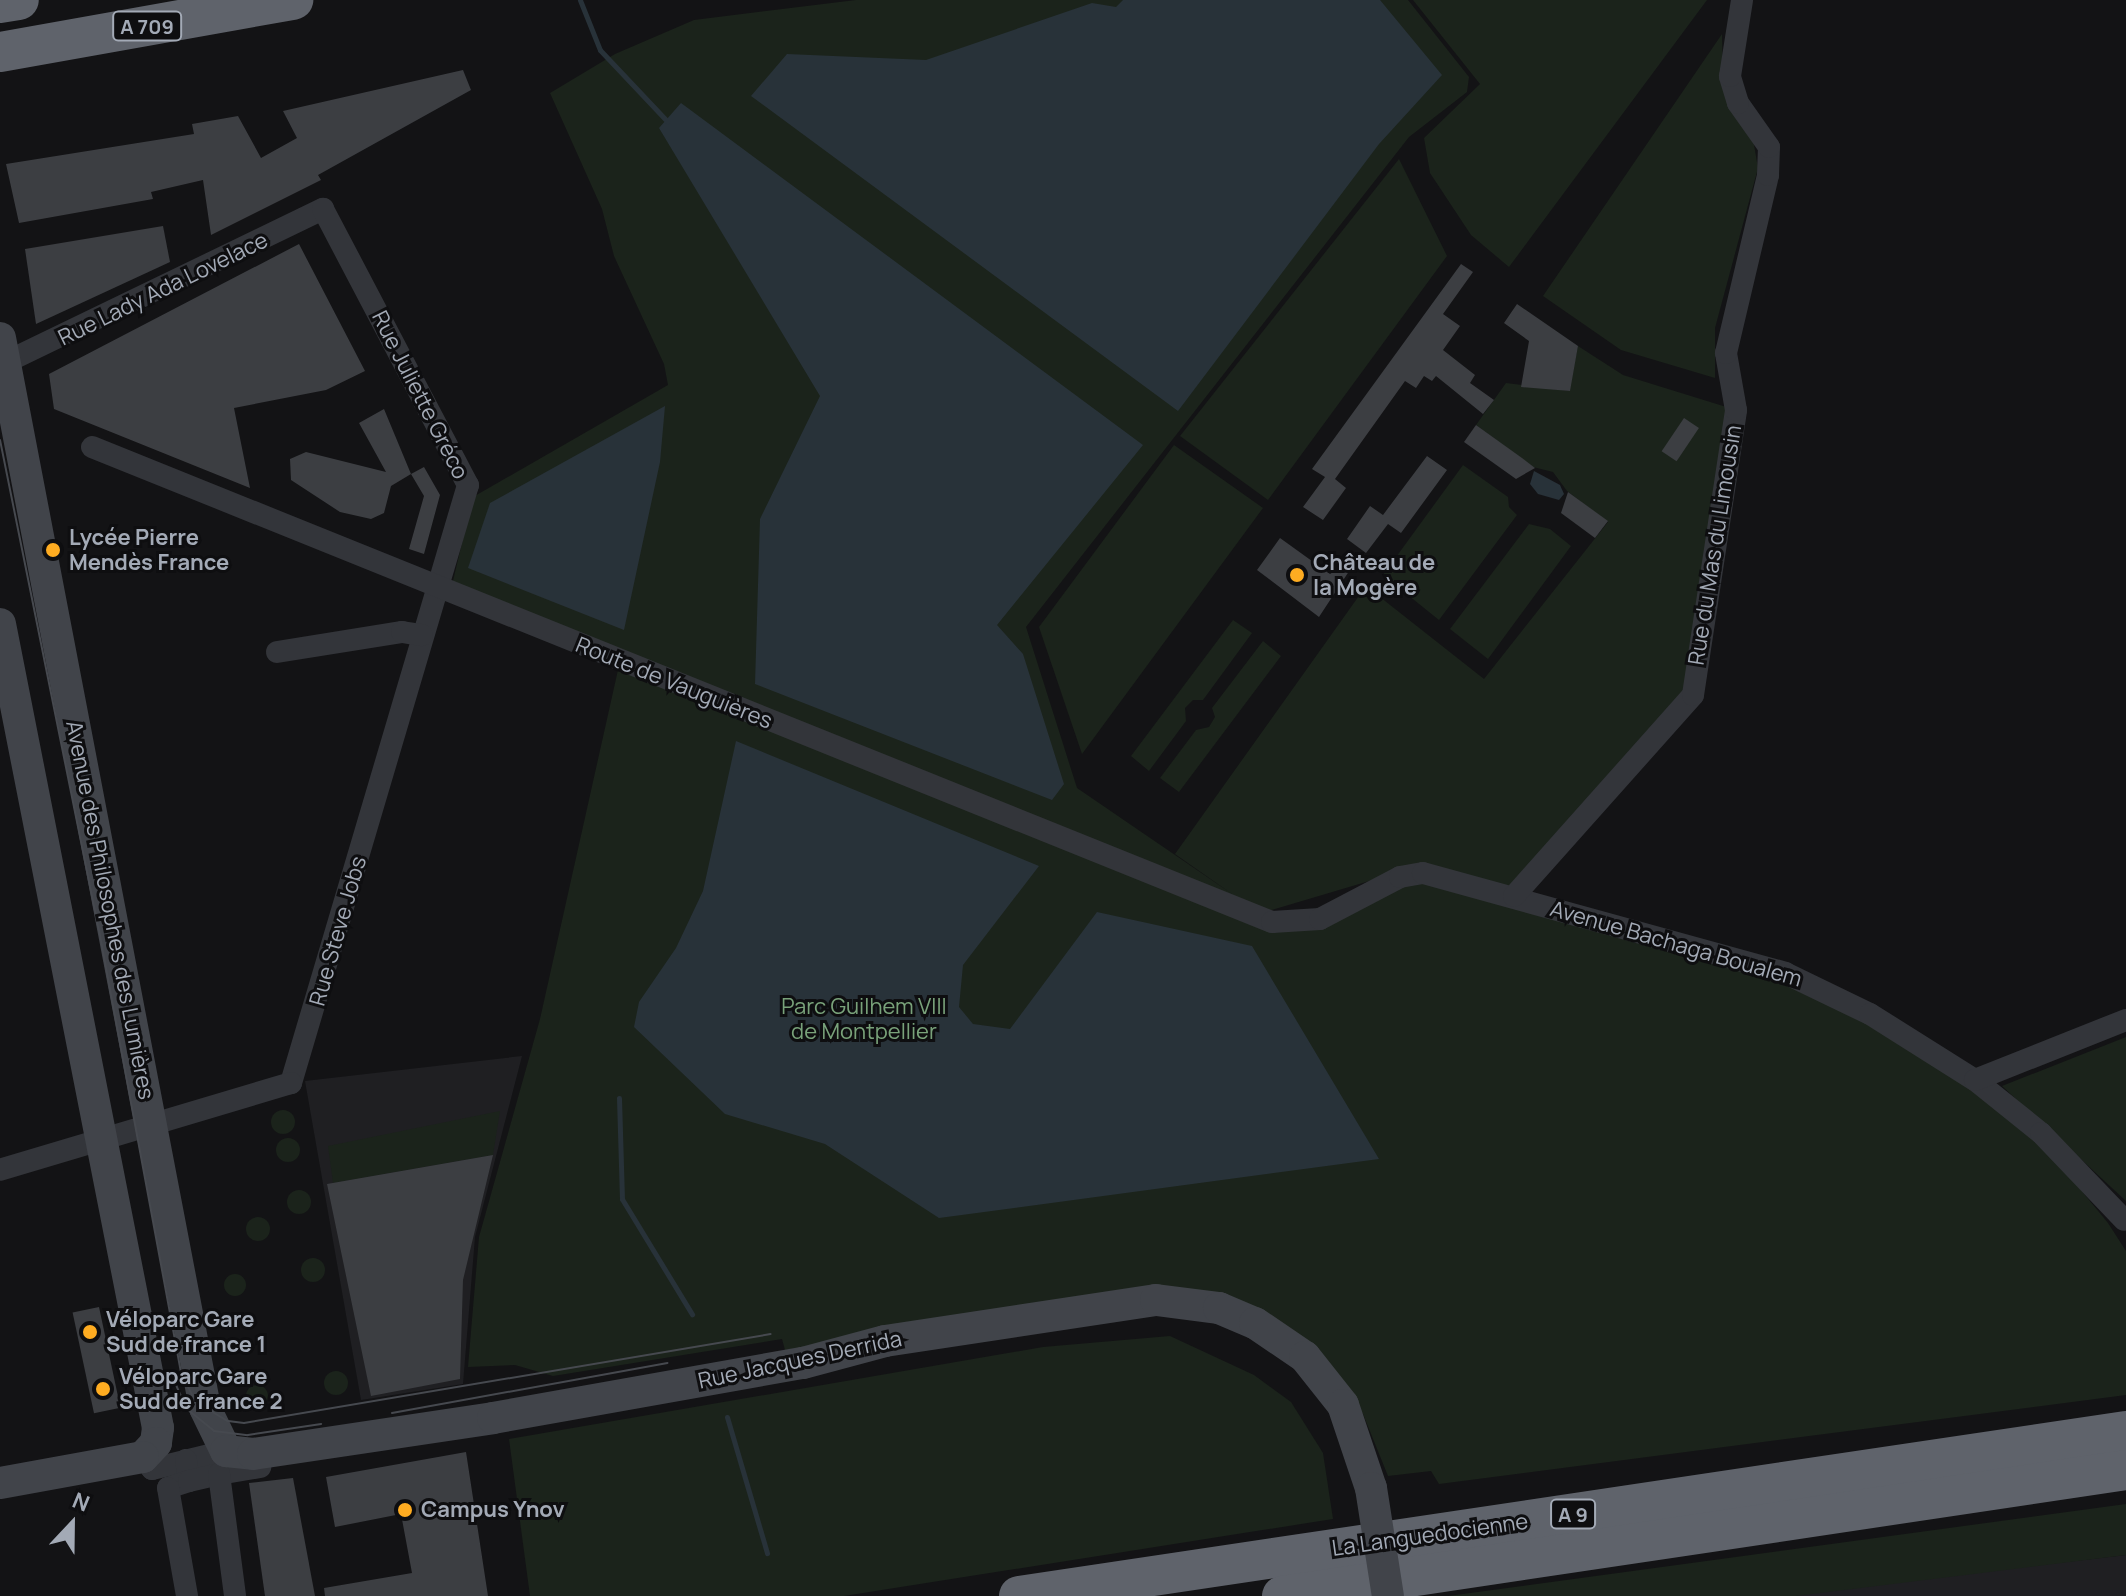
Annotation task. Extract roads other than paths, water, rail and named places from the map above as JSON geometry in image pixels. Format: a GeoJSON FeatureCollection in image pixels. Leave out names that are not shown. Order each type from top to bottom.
{"type":"FeatureCollection","features":[{"type":"Feature","properties":{"kind":"highway"},"geometry":{"type":"LineString","coordinates":[[0,3],[19,0]]}},
{"type":"Feature","properties":{"kind":"highway","name":"A 709"},"geometry":{"type":"LineString","coordinates":[[0,52],[293,0]]}},
{"type":"Feature","properties":{"kind":"highway","name":"La Languedocienne"},"geometry":{"type":"LineString","coordinates":[[1019,1596],[2126,1431]]}},
{"type":"Feature","properties":{"kind":"highway","name":"La Languedocienne"},"geometry":{"type":"LineString","coordinates":[[1282,1596],[2126,1470]]}},
{"type":"Feature","properties":{"kind":"street","name":"Rue du Mas du Limousin"},"geometry":{"type":"LineString","coordinates":[[1514,896],[1693,695],[1736,410],[1726,353],[1768,175],[1769,147],[1738,103],[1730,76],[1742,0]]}},
{"type":"Feature","properties":{"kind":"street","name":"Rue Lady Ada Lovelace"},"geometry":{"type":"LineString","coordinates":[[2,355],[323,209]]}},
{"type":"Feature","properties":{"kind":"street","name":"Rue Juliette Gréco"},"geometry":{"type":"LineString","coordinates":[[323,209],[468,485],[437,589]]}},
{"type":"Feature","properties":{"kind":"street","name":"Avenue des Philosophes des Lumières"},"geometry":{"type":"LineString","coordinates":[[2,355],[205,1408],[222,1463]]}},
{"type":"Feature","properties":{"kind":"street","name":"Route de Vauguières"},"geometry":{"type":"LineString","coordinates":[[92,447],[437,589],[1258,917]]}},
{"type":"Feature","properties":{"kind":"street","name":"Rue Steve Jobs"},"geometry":{"type":"LineString","coordinates":[[0,1170],[291,1083],[437,589]]}},
{"type":"Feature","properties":{"kind":"street"},"geometry":{"type":"LineString","coordinates":[[0,624],[158,1414],[156,1443],[143,1457],[0,1483]]}},
{"type":"Feature","properties":{"kind":"street"},"geometry":{"type":"LineString","coordinates":[[277,652],[402,632],[422,635]]}},
{"type":"Feature","properties":{"kind":"street","name":"Avenue Bachaga Boualem"},"geometry":{"type":"LineString","coordinates":[[1258,917],[1272,922],[1320,919],[1412,873],[1514,896],[1822,987],[1975,1080],[2041,1133],[2124,1220]]}},
{"type":"Feature","properties":{"kind":"street"},"geometry":{"type":"LineString","coordinates":[[1975,1080],[2126,1020]]}},
{"type":"Feature","properties":{"kind":"street","name":"Rue Jacques Derrida"},"geometry":{"type":"LineString","coordinates":[[143,1457],[152,1469],[187,1471],[253,1454],[469,1418],[493,1418],[803,1363],[885,1341],[1156,1300],[1219,1308],[1255,1323],[1305,1357],[1343,1405],[1371,1488],[1388,1596]]}},
{"type":"Feature","properties":{"kind":"street"},"geometry":{"type":"LineString","coordinates":[[235,1596],[222,1463],[260,1467]]}},
{"type":"Feature","properties":{"kind":"street"},"geometry":{"type":"LineString","coordinates":[[187,1471],[168,1488],[187,1596]]}},
{"type":"Feature","properties":{"kind":"waterway"},"geometry":{"type":"LineString","coordinates":[[580,0],[600,50],[667,121]]}},
{"type":"Feature","properties":{"kind":"waterway"},"geometry":{"type":"LineString","coordinates":[[619,1098],[622,1199],[692,1314]]}},
{"type":"Feature","properties":{"kind":"waterway"},"geometry":{"type":"LineString","coordinates":[[727,1417],[767,1553]]}},
{"type":"Feature","properties":{"kind":"tram line"},"geometry":{"type":"LineString","coordinates":[[0,440],[99,930],[181,1373],[196,1402],[228,1421],[244,1423],[771,1334]]}},
{"type":"Feature","properties":{"kind":"tram line"},"geometry":{"type":"LineString","coordinates":[[392,1413],[668,1363]]}},
{"type":"Feature","properties":{"kind":"tram line"},"geometry":{"type":"LineString","coordinates":[[172,1376],[187,1409],[214,1431],[248,1435],[321,1424]]}},
{"type":"Feature","properties":{"kind":"place","name":"Lycée Pierre Mendès France"},"geometry":{"type":"Point","coordinates":[53,550]}},
{"type":"Feature","properties":{"kind":"place","name":"Château de la Mogère"},"geometry":{"type":"Point","coordinates":[1297,575]}},
{"type":"Feature","properties":{"kind":"place","name":"Véloparc Gare Sud de france 1"},"geometry":{"type":"Point","coordinates":[90,1332]}},
{"type":"Feature","properties":{"kind":"place","name":"Véloparc Gare Sud de france 2"},"geometry":{"type":"Point","coordinates":[103,1389]}},
{"type":"Feature","properties":{"kind":"place","name":"Campus Ynov"},"geometry":{"type":"Point","coordinates":[405,1510]}},
{"type":"Feature","properties":{"kind":"park label","name":"Parc Guilhem VIII de Montpellier"},"geometry":{"type":"Point","coordinates":[864,1018]}}]}
